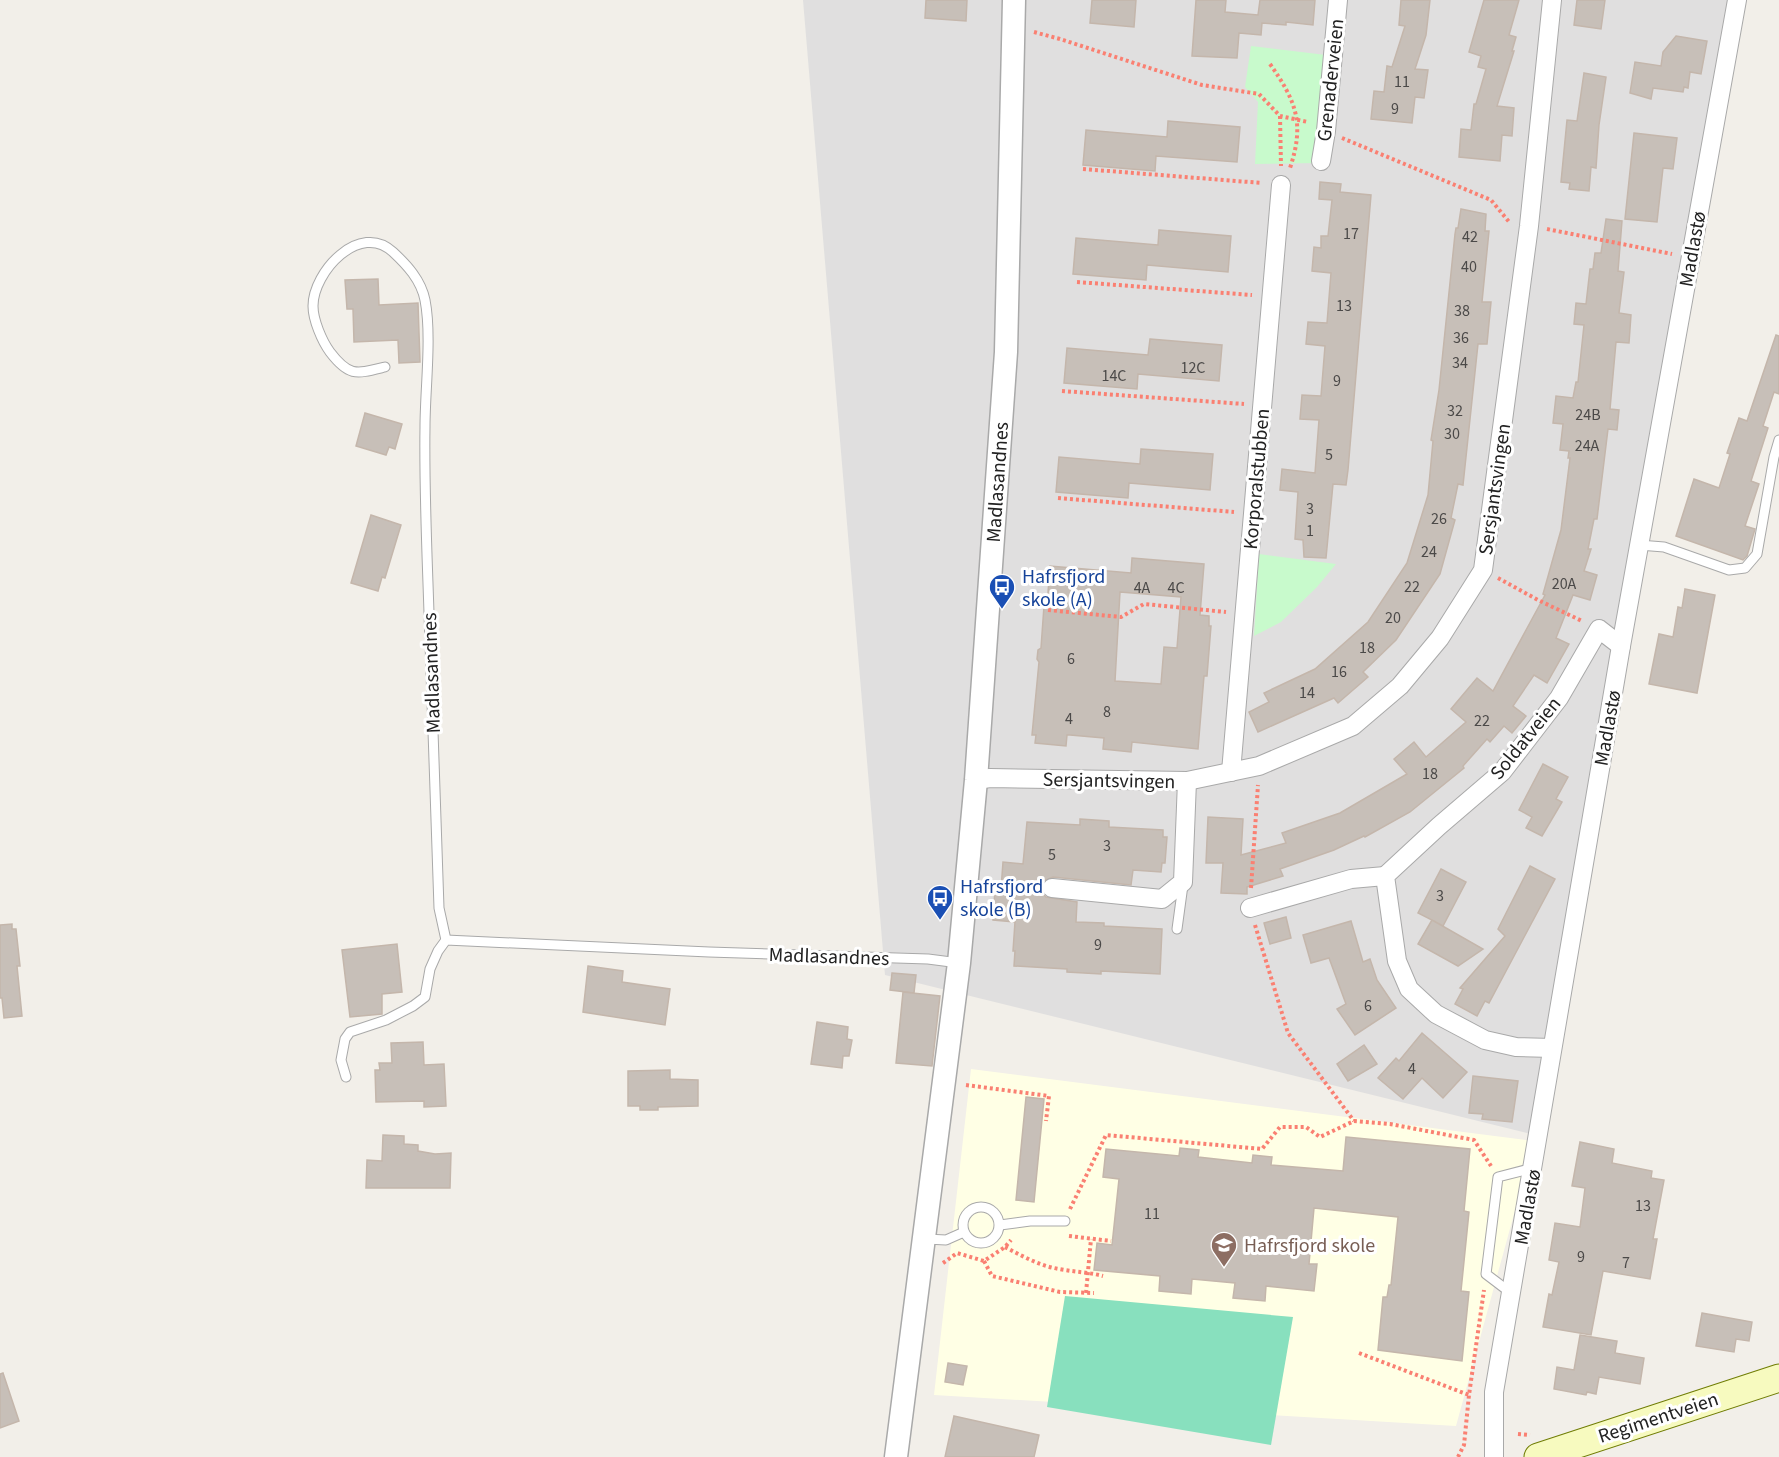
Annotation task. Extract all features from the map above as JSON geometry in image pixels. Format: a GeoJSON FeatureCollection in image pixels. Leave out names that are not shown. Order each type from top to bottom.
{"type":"FeatureCollection","features":[{"type":"Feature","properties":{"kind":"main road","name":"Regimentveien"},"geometry":{"type":"LineString","coordinates":[[1538,1457],[1779,1378]]}},
{"type":"Feature","properties":{"kind":"street","name":"Madlasandnes"},"geometry":{"type":"LineString","coordinates":[[896,1457],[926,1239],[959,963],[976,780],[1006,352],[1014,0]]}},
{"type":"Feature","properties":{"kind":"street","name":"Grenaderveien"},"geometry":{"type":"LineString","coordinates":[[1324,146],[1338,0]]}},
{"type":"Feature","properties":{"kind":"street","name":"Sersjantsvingen"},"geometry":{"type":"LineString","coordinates":[[976,780],[990,778],[1187,782],[1259,766],[1353,726],[1400,686],[1440,638],[1483,570],[1529,226],[1552,0]]}},
{"type":"Feature","properties":{"kind":"street","name":"Madlastø"},"geometry":{"type":"LineString","coordinates":[[1494,1457],[1494,1392],[1621,646],[1737,0]]}},
{"type":"Feature","properties":{"kind":"street","name":"Korporalstubben"},"geometry":{"type":"LineString","coordinates":[[1231,772],[1281,185]]}},
{"type":"Feature","properties":{"kind":"street"},"geometry":{"type":"LineString","coordinates":[[1599,629],[1621,646]]}},
{"type":"Feature","properties":{"kind":"street","name":"Soldatveien"},"geometry":{"type":"LineString","coordinates":[[1385,876],[1502,772],[1559,698],[1599,629]]}},
{"type":"Feature","properties":{"kind":"street"},"geometry":{"type":"LineString","coordinates":[[1052,888],[1162,899],[1183,882],[1187,782]]}},
{"type":"Feature","properties":{"kind":"street"},"geometry":{"type":"LineString","coordinates":[[1250,908],[1351,879],[1385,876],[1397,961],[1409,988],[1436,1014],[1485,1040],[1516,1047],[1552,1048]]}},
{"type":"Feature","properties":{"kind":"lane","name":"Madlasandnes"},"geometry":{"type":"LineString","coordinates":[[384,367],[360,373],[341,367],[322,341],[313,306],[318,283],[334,259],[357,244],[375,242],[387,247],[405,263],[418,281],[424,299],[427,324],[424,467],[439,908],[446,940],[928,959],[959,963]]}},
{"type":"Feature","properties":{"kind":"lane"},"geometry":{"type":"LineString","coordinates":[[1639,545],[1664,547],[1729,570],[1745,568],[1757,554],[1779,440]]}},
{"type":"Feature","properties":{"kind":"lane"},"geometry":{"type":"LineString","coordinates":[[1178,929],[1183,882]]}},
{"type":"Feature","properties":{"kind":"lane"},"geometry":{"type":"LineString","coordinates":[[345,1077],[341,1059],[345,1040],[350,1032],[386,1020],[425,997],[430,969],[446,940]]}},
{"type":"Feature","properties":{"kind":"lane"},"geometry":{"type":"LineString","coordinates":[[1512,1294],[1486,1274],[1498,1177],[1533,1168]]}},
{"type":"Feature","properties":{"kind":"lane"},"geometry":{"type":"LineString","coordinates":[[984,1207],[995,1213],[1000,1225],[996,1237],[985,1244],[973,1242],[964,1232],[964,1220],[971,1210],[984,1207]]}},
{"type":"Feature","properties":{"kind":"lane"},"geometry":{"type":"LineString","coordinates":[[1000,1225],[1030,1221],[1065,1221]]}},
{"type":"Feature","properties":{"kind":"lane"},"geometry":{"type":"LineString","coordinates":[[926,1239],[946,1240],[964,1232]]}},
{"type":"Feature","properties":{"kind":"path"},"geometry":{"type":"LineString","coordinates":[[1032,32],[1202,85],[1259,94],[1280,116],[1313,123],[1314,145],[1324,146],[1491,200],[1509,223],[1690,258]]}},
{"type":"Feature","properties":{"kind":"path"},"geometry":{"type":"LineString","coordinates":[[1270,64],[1286,87],[1296,108],[1297,140],[1290,168]]}},
{"type":"Feature","properties":{"kind":"path"},"geometry":{"type":"LineString","coordinates":[[1280,116],[1281,185]]}},
{"type":"Feature","properties":{"kind":"path"},"geometry":{"type":"LineString","coordinates":[[1281,185],[1298,167]]}},
{"type":"Feature","properties":{"kind":"path"},"geometry":{"type":"LineString","coordinates":[[1083,169],[1281,185]]}},
{"type":"Feature","properties":{"kind":"path"},"geometry":{"type":"LineString","coordinates":[[1077,282],[1271,297]]}},
{"type":"Feature","properties":{"kind":"path"},"geometry":{"type":"LineString","coordinates":[[1062,391],[1262,405]]}},
{"type":"Feature","properties":{"kind":"path"},"geometry":{"type":"LineString","coordinates":[[1058,498],[1253,513]]}},
{"type":"Feature","properties":{"kind":"path"},"geometry":{"type":"LineString","coordinates":[[1483,570],[1538,600],[1599,629]]}},
{"type":"Feature","properties":{"kind":"path"},"geometry":{"type":"LineString","coordinates":[[1048,610],[1121,617],[1144,604],[1244,614]]}},
{"type":"Feature","properties":{"kind":"path"},"geometry":{"type":"LineString","coordinates":[[1259,766],[1250,908],[1288,1033],[1354,1122]]}},
{"type":"Feature","properties":{"kind":"path"},"geometry":{"type":"LineString","coordinates":[[961,1085],[1050,1096],[1046,1121]]}},
{"type":"Feature","properties":{"kind":"path"},"geometry":{"type":"LineString","coordinates":[[1065,1221],[1106,1135],[1262,1149],[1280,1127],[1306,1127],[1320,1137],[1354,1122],[1390,1124],[1474,1140],[1498,1177]]}},
{"type":"Feature","properties":{"kind":"path"},"geometry":{"type":"LineString","coordinates":[[984,1261],[1005,1247],[1015,1234]]}},
{"type":"Feature","properties":{"kind":"path"},"geometry":{"type":"LineString","coordinates":[[1062,1236],[1111,1241]]}},
{"type":"Feature","properties":{"kind":"path"},"geometry":{"type":"LineString","coordinates":[[1086,1293],[1091,1239]]}},
{"type":"Feature","properties":{"kind":"path"},"geometry":{"type":"LineString","coordinates":[[1005,1247],[1026,1258],[1057,1269],[1103,1276]]}},
{"type":"Feature","properties":{"kind":"path"},"geometry":{"type":"LineString","coordinates":[[942,1263],[957,1254],[984,1261],[992,1276],[1060,1292],[1094,1293]]}},
{"type":"Feature","properties":{"kind":"path"},"geometry":{"type":"LineString","coordinates":[[1458,1457],[1464,1445],[1486,1274]]}},
{"type":"Feature","properties":{"kind":"path"},"geometry":{"type":"LineString","coordinates":[[1359,1353],[1469,1395]]}},
{"type":"Feature","properties":{"kind":"shaded area"},"geometry":{"type":"Polygon","coordinates":[[[803,0],[1731,0],[1539,1136],[885,975],[803,0]]]}},
{"type":"Feature","properties":{"kind":"shaded area","name":"Hafrsfjord skole"},"geometry":{"type":"Polygon","coordinates":[[[971,1069],[1534,1141],[1456,1426],[934,1395],[971,1069]]]}},
{"type":"Feature","properties":{"kind":"green space"},"geometry":{"type":"Polygon","coordinates":[[[1251,46],[1326,55],[1318,163],[1255,164],[1258,102],[1245,87],[1251,46]]]}},
{"type":"Feature","properties":{"kind":"green space"},"geometry":{"type":"Polygon","coordinates":[[[1259,554],[1336,564],[1317,587],[1281,622],[1254,636],[1259,554]]]}},
{"type":"Feature","properties":{"kind":"green space"},"geometry":{"type":"Polygon","coordinates":[[[1065,1296],[1293,1317],[1271,1445],[1047,1407],[1065,1296]]]}},
{"type":"Feature","properties":{"kind":"building"},"geometry":{"type":"Polygon","coordinates":[[[926,0],[967,0],[966,21],[925,18],[926,0]]]}},
{"type":"Feature","properties":{"kind":"building"},"geometry":{"type":"Polygon","coordinates":[[[1092,0],[1136,0],[1134,27],[1090,23],[1092,0]]]}},
{"type":"Feature","properties":{"kind":"building"},"geometry":{"type":"Polygon","coordinates":[[[1196,0],[1226,0],[1225,12],[1258,15],[1260,0],[1315,0],[1313,25],[1286,22],[1286,25],[1262,23],[1261,35],[1239,33],[1237,58],[1192,56],[1196,0]]]}},
{"type":"Feature","properties":{"kind":"building"},"geometry":{"type":"Polygon","coordinates":[[[1401,0],[1430,0],[1426,35],[1415,69],[1428,70],[1424,98],[1415,97],[1412,123],[1371,119],[1374,91],[1384,92],[1387,66],[1392,67],[1405,26],[1399,25],[1401,0]]]}},
{"type":"Feature","properties":{"kind":"building"},"geometry":{"type":"Polygon","coordinates":[[[1484,0],[1519,0],[1509,35],[1516,37],[1512,51],[1514,51],[1497,106],[1514,108],[1512,136],[1502,135],[1500,161],[1459,157],[1461,129],[1471,130],[1474,104],[1476,104],[1486,69],[1478,67],[1481,56],[1469,52],[1484,0]]]}},
{"type":"Feature","properties":{"kind":"building"},"geometry":{"type":"Polygon","coordinates":[[[1577,0],[1605,0],[1601,29],[1574,25],[1577,0]]]}},
{"type":"Feature","properties":{"kind":"building"},"geometry":{"type":"Polygon","coordinates":[[[1676,36],[1707,41],[1701,74],[1690,72],[1688,88],[1684,87],[1683,92],[1653,88],[1651,99],[1630,93],[1635,62],[1661,66],[1663,52],[1676,36]]]}},
{"type":"Feature","properties":{"kind":"building"},"geometry":{"type":"Polygon","coordinates":[[[1584,73],[1606,77],[1596,168],[1591,167],[1589,191],[1569,189],[1570,183],[1561,182],[1567,120],[1577,121],[1584,73]]]}},
{"type":"Feature","properties":{"kind":"building"},"geometry":{"type":"Polygon","coordinates":[[[1168,121],[1240,127],[1237,162],[1156,156],[1155,171],[1083,165],[1086,130],[1167,137],[1168,121]]]}},
{"type":"Feature","properties":{"kind":"building"},"geometry":{"type":"Polygon","coordinates":[[[1634,133],[1677,138],[1673,169],[1663,168],[1657,222],[1625,219],[1634,133]]]}},
{"type":"Feature","properties":{"kind":"building"},"geometry":{"type":"Polygon","coordinates":[[[1320,182],[1341,184],[1340,192],[1371,195],[1348,470],[1346,485],[1333,484],[1326,558],[1304,557],[1303,540],[1295,539],[1298,492],[1280,490],[1282,469],[1315,473],[1319,420],[1300,419],[1302,395],[1321,396],[1325,346],[1306,344],[1308,322],[1327,323],[1331,273],[1312,271],[1314,247],[1321,248],[1321,236],[1328,236],[1332,200],[1319,199],[1320,182]]]}},
{"type":"Feature","properties":{"kind":"building"},"geometry":{"type":"Polygon","coordinates":[[[1461,209],[1486,214],[1485,231],[1489,231],[1482,302],[1491,302],[1487,344],[1478,344],[1463,485],[1458,484],[1451,518],[1455,520],[1440,574],[1396,640],[1363,672],[1368,677],[1338,703],[1334,698],[1258,732],[1249,712],[1269,702],[1264,693],[1315,669],[1368,622],[1407,563],[1428,495],[1433,441],[1431,440],[1439,390],[1455,234],[1461,209]]]}},
{"type":"Feature","properties":{"kind":"building"},"geometry":{"type":"Polygon","coordinates":[[[1606,219],[1622,221],[1618,271],[1624,272],[1619,313],[1631,315],[1629,343],[1616,342],[1610,409],[1619,410],[1617,430],[1608,429],[1597,519],[1594,519],[1588,549],[1591,549],[1584,571],[1597,575],[1590,600],[1573,595],[1556,638],[1569,644],[1547,683],[1534,675],[1513,706],[1526,716],[1512,733],[1504,726],[1490,742],[1487,739],[1463,766],[1464,768],[1410,812],[1365,837],[1280,869],[1283,876],[1247,887],[1247,894],[1221,893],[1223,863],[1206,863],[1208,817],[1243,819],[1241,855],[1286,843],[1282,833],[1340,813],[1407,774],[1394,759],[1414,742],[1426,757],[1466,722],[1451,709],[1477,678],[1493,691],[1545,595],[1543,594],[1561,530],[1570,458],[1568,458],[1569,451],[1560,450],[1563,424],[1553,423],[1556,396],[1573,398],[1576,382],[1578,382],[1584,325],[1574,324],[1576,303],[1586,304],[1590,269],[1593,269],[1595,253],[1601,253],[1606,219]]]}},
{"type":"Feature","properties":{"kind":"building"},"geometry":{"type":"Polygon","coordinates":[[[1159,230],[1231,236],[1228,272],[1147,265],[1146,280],[1073,274],[1076,238],[1158,245],[1159,230]]]}},
{"type":"Feature","properties":{"kind":"building"},"geometry":{"type":"Polygon","coordinates":[[[378,279],[379,305],[418,303],[420,362],[399,363],[398,340],[354,342],[353,309],[347,309],[345,280],[378,279]]]}},
{"type":"Feature","properties":{"kind":"building"},"geometry":{"type":"Polygon","coordinates":[[[1776,335],[1779,336],[1779,394],[1774,392],[1763,426],[1768,428],[1751,481],[1759,484],[1745,526],[1755,529],[1747,556],[1743,560],[1676,536],[1694,479],[1719,488],[1730,454],[1727,453],[1739,418],[1747,421],[1776,335]]]}},
{"type":"Feature","properties":{"kind":"building"},"geometry":{"type":"Polygon","coordinates":[[[1150,339],[1222,345],[1219,381],[1138,374],[1137,389],[1064,383],[1067,348],[1148,355],[1150,339]]]}},
{"type":"Feature","properties":{"kind":"building"},"geometry":{"type":"Polygon","coordinates":[[[365,413],[402,424],[395,449],[389,447],[386,455],[356,446],[365,413]]]}},
{"type":"Feature","properties":{"kind":"building"},"geometry":{"type":"Polygon","coordinates":[[[1141,449],[1213,454],[1210,490],[1129,483],[1128,498],[1056,492],[1059,457],[1140,464],[1141,449]]]}},
{"type":"Feature","properties":{"kind":"building"},"geometry":{"type":"Polygon","coordinates":[[[371,515],[401,525],[385,578],[382,577],[378,591],[351,583],[371,515]]]}},
{"type":"Feature","properties":{"kind":"building"},"geometry":{"type":"Polygon","coordinates":[[[1132,558],[1204,564],[1200,615],[1209,616],[1209,626],[1211,626],[1198,749],[1132,742],[1131,752],[1103,749],[1104,738],[1070,735],[1067,735],[1066,746],[1035,743],[1036,735],[1032,735],[1039,662],[1037,659],[1038,650],[1041,648],[1044,606],[1047,606],[1050,566],[1131,573],[1132,558]],[[1120,592],[1115,681],[1161,684],[1164,647],[1177,648],[1181,597],[1120,592]]]}},
{"type":"Feature","properties":{"kind":"building"},"geometry":{"type":"Polygon","coordinates":[[[1685,589],[1715,595],[1697,693],[1649,684],[1659,634],[1673,637],[1678,607],[1682,608],[1685,589]]]}},
{"type":"Feature","properties":{"kind":"building"},"geometry":{"type":"Polygon","coordinates":[[[1543,764],[1568,777],[1556,799],[1562,802],[1542,836],[1526,828],[1532,817],[1519,810],[1543,764]]]}},
{"type":"Feature","properties":{"kind":"building"},"geometry":{"type":"Polygon","coordinates":[[[1080,819],[1109,821],[1109,827],[1163,830],[1163,837],[1167,837],[1165,863],[1162,863],[1161,872],[1133,870],[1131,885],[1053,877],[1043,881],[1041,887],[1046,897],[1077,902],[1076,922],[1162,929],[1160,974],[1101,971],[1101,974],[1067,972],[1067,969],[1014,966],[1015,922],[993,920],[995,889],[1001,889],[1003,862],[1023,864],[1027,822],[1080,825],[1080,819]]]}},
{"type":"Feature","properties":{"kind":"building"},"geometry":{"type":"Polygon","coordinates":[[[1530,866],[1555,879],[1489,1003],[1485,1001],[1477,1016],[1455,1004],[1463,989],[1460,988],[1505,936],[1498,929],[1530,866]]]}},
{"type":"Feature","properties":{"kind":"building"},"geometry":{"type":"Polygon","coordinates":[[[1441,869],[1466,882],[1443,926],[1418,913],[1441,869]]]}},
{"type":"Feature","properties":{"kind":"building"},"geometry":{"type":"Polygon","coordinates":[[[1286,917],[1291,938],[1270,944],[1264,923],[1286,917]]]}},
{"type":"Feature","properties":{"kind":"building"},"geometry":{"type":"Polygon","coordinates":[[[1432,920],[1483,949],[1458,966],[1418,944],[1432,920]]]}},
{"type":"Feature","properties":{"kind":"building"},"geometry":{"type":"Polygon","coordinates":[[[1351,921],[1363,962],[1370,959],[1377,980],[1396,1008],[1355,1035],[1337,1009],[1346,1004],[1329,958],[1311,963],[1303,935],[1351,921]]]}},
{"type":"Feature","properties":{"kind":"building"},"geometry":{"type":"Polygon","coordinates":[[[12,924],[12,929],[16,929],[22,1016],[4,1018],[2,998],[0,998],[0,925],[12,924]]]}},
{"type":"Feature","properties":{"kind":"building"},"geometry":{"type":"Polygon","coordinates":[[[397,944],[402,992],[382,994],[382,1014],[350,1017],[342,950],[397,944]]]}},
{"type":"Feature","properties":{"kind":"building"},"geometry":{"type":"Polygon","coordinates":[[[588,966],[623,971],[622,982],[670,989],[665,1025],[583,1012],[588,966]]]}},
{"type":"Feature","properties":{"kind":"building"},"geometry":{"type":"Polygon","coordinates":[[[892,973],[916,975],[914,993],[890,990],[892,973]]]}},
{"type":"Feature","properties":{"kind":"building"},"geometry":{"type":"Polygon","coordinates":[[[903,992],[940,996],[932,1066],[896,1063],[903,992]]]}},
{"type":"Feature","properties":{"kind":"building"},"geometry":{"type":"Polygon","coordinates":[[[817,1022],[848,1027],[847,1039],[852,1040],[849,1056],[843,1056],[842,1068],[811,1064],[817,1022]]]}},
{"type":"Feature","properties":{"kind":"building"},"geometry":{"type":"Polygon","coordinates":[[[1422,1033],[1467,1072],[1443,1098],[1422,1078],[1403,1099],[1378,1078],[1396,1058],[1399,1061],[1422,1033]]]}},
{"type":"Feature","properties":{"kind":"building"},"geometry":{"type":"Polygon","coordinates":[[[423,1042],[424,1065],[444,1064],[446,1106],[424,1107],[424,1101],[376,1102],[375,1070],[380,1070],[379,1063],[392,1063],[391,1043],[423,1042]]]}},
{"type":"Feature","properties":{"kind":"building"},"geometry":{"type":"Polygon","coordinates":[[[1364,1045],[1377,1064],[1348,1081],[1337,1064],[1364,1045]]]}},
{"type":"Feature","properties":{"kind":"building"},"geometry":{"type":"Polygon","coordinates":[[[670,1070],[670,1079],[698,1080],[698,1106],[640,1110],[640,1106],[628,1106],[628,1071],[670,1070]]]}},
{"type":"Feature","properties":{"kind":"building"},"geometry":{"type":"Polygon","coordinates":[[[1473,1076],[1518,1081],[1512,1122],[1482,1119],[1483,1114],[1469,1113],[1473,1076]]]}},
{"type":"Feature","properties":{"kind":"building"},"geometry":{"type":"Polygon","coordinates":[[[1026,1097],[1044,1099],[1034,1202],[1016,1200],[1026,1097]]]}},
{"type":"Feature","properties":{"kind":"building"},"geometry":{"type":"Polygon","coordinates":[[[383,1135],[404,1136],[404,1144],[418,1145],[418,1151],[435,1154],[451,1153],[450,1188],[366,1188],[367,1160],[382,1161],[383,1135]]]}},
{"type":"Feature","properties":{"kind":"building"},"geometry":{"type":"Polygon","coordinates":[[[1346,1137],[1470,1149],[1464,1211],[1469,1212],[1461,1291],[1469,1292],[1462,1361],[1378,1350],[1383,1297],[1387,1297],[1389,1285],[1391,1285],[1398,1217],[1314,1208],[1309,1264],[1317,1264],[1314,1291],[1266,1286],[1265,1301],[1233,1298],[1235,1283],[1192,1279],[1191,1294],[1159,1291],[1160,1276],[1094,1270],[1097,1243],[1112,1245],[1119,1179],[1103,1177],[1106,1149],[1179,1156],[1180,1148],[1199,1150],[1198,1157],[1252,1163],[1253,1155],[1272,1157],[1271,1165],[1343,1171],[1346,1137]]]}},
{"type":"Feature","properties":{"kind":"building"},"geometry":{"type":"Polygon","coordinates":[[[1580,1142],[1614,1149],[1612,1163],[1652,1171],[1651,1178],[1664,1180],[1653,1239],[1657,1239],[1650,1279],[1603,1271],[1591,1335],[1543,1327],[1549,1294],[1552,1295],[1559,1262],[1549,1260],[1555,1223],[1580,1227],[1585,1188],[1572,1186],[1580,1142]]]}},
{"type":"Feature","properties":{"kind":"building"},"geometry":{"type":"Polygon","coordinates":[[[1702,1313],[1752,1322],[1749,1341],[1736,1339],[1734,1352],[1696,1346],[1702,1313]]]}},
{"type":"Feature","properties":{"kind":"building"},"geometry":{"type":"Polygon","coordinates":[[[1580,1335],[1617,1341],[1615,1353],[1644,1358],[1640,1384],[1599,1377],[1596,1394],[1587,1392],[1586,1395],[1554,1389],[1557,1367],[1574,1370],[1580,1335]]]}},
{"type":"Feature","properties":{"kind":"building"},"geometry":{"type":"Polygon","coordinates":[[[948,1363],[967,1366],[963,1385],[945,1382],[948,1363]]]}},
{"type":"Feature","properties":{"kind":"building"},"geometry":{"type":"Polygon","coordinates":[[[3,1373],[19,1421],[0,1428],[0,1374],[3,1373]]]}},
{"type":"Feature","properties":{"kind":"building"},"geometry":{"type":"Polygon","coordinates":[[[954,1416],[1039,1435],[1034,1457],[945,1457],[954,1416]]]}},
{"type":"Feature","properties":{"kind":"place","name":"Hafrsfjord skole (A)"},"geometry":{"type":"Point","coordinates":[1002,610]}},
{"type":"Feature","properties":{"kind":"place","name":"Hafrsfjord skole (B)"},"geometry":{"type":"Point","coordinates":[940,921]}},
{"type":"Feature","properties":{"kind":"place","name":"Hafrsfjord skole"},"geometry":{"type":"Point","coordinates":[1224,1268]}}]}
